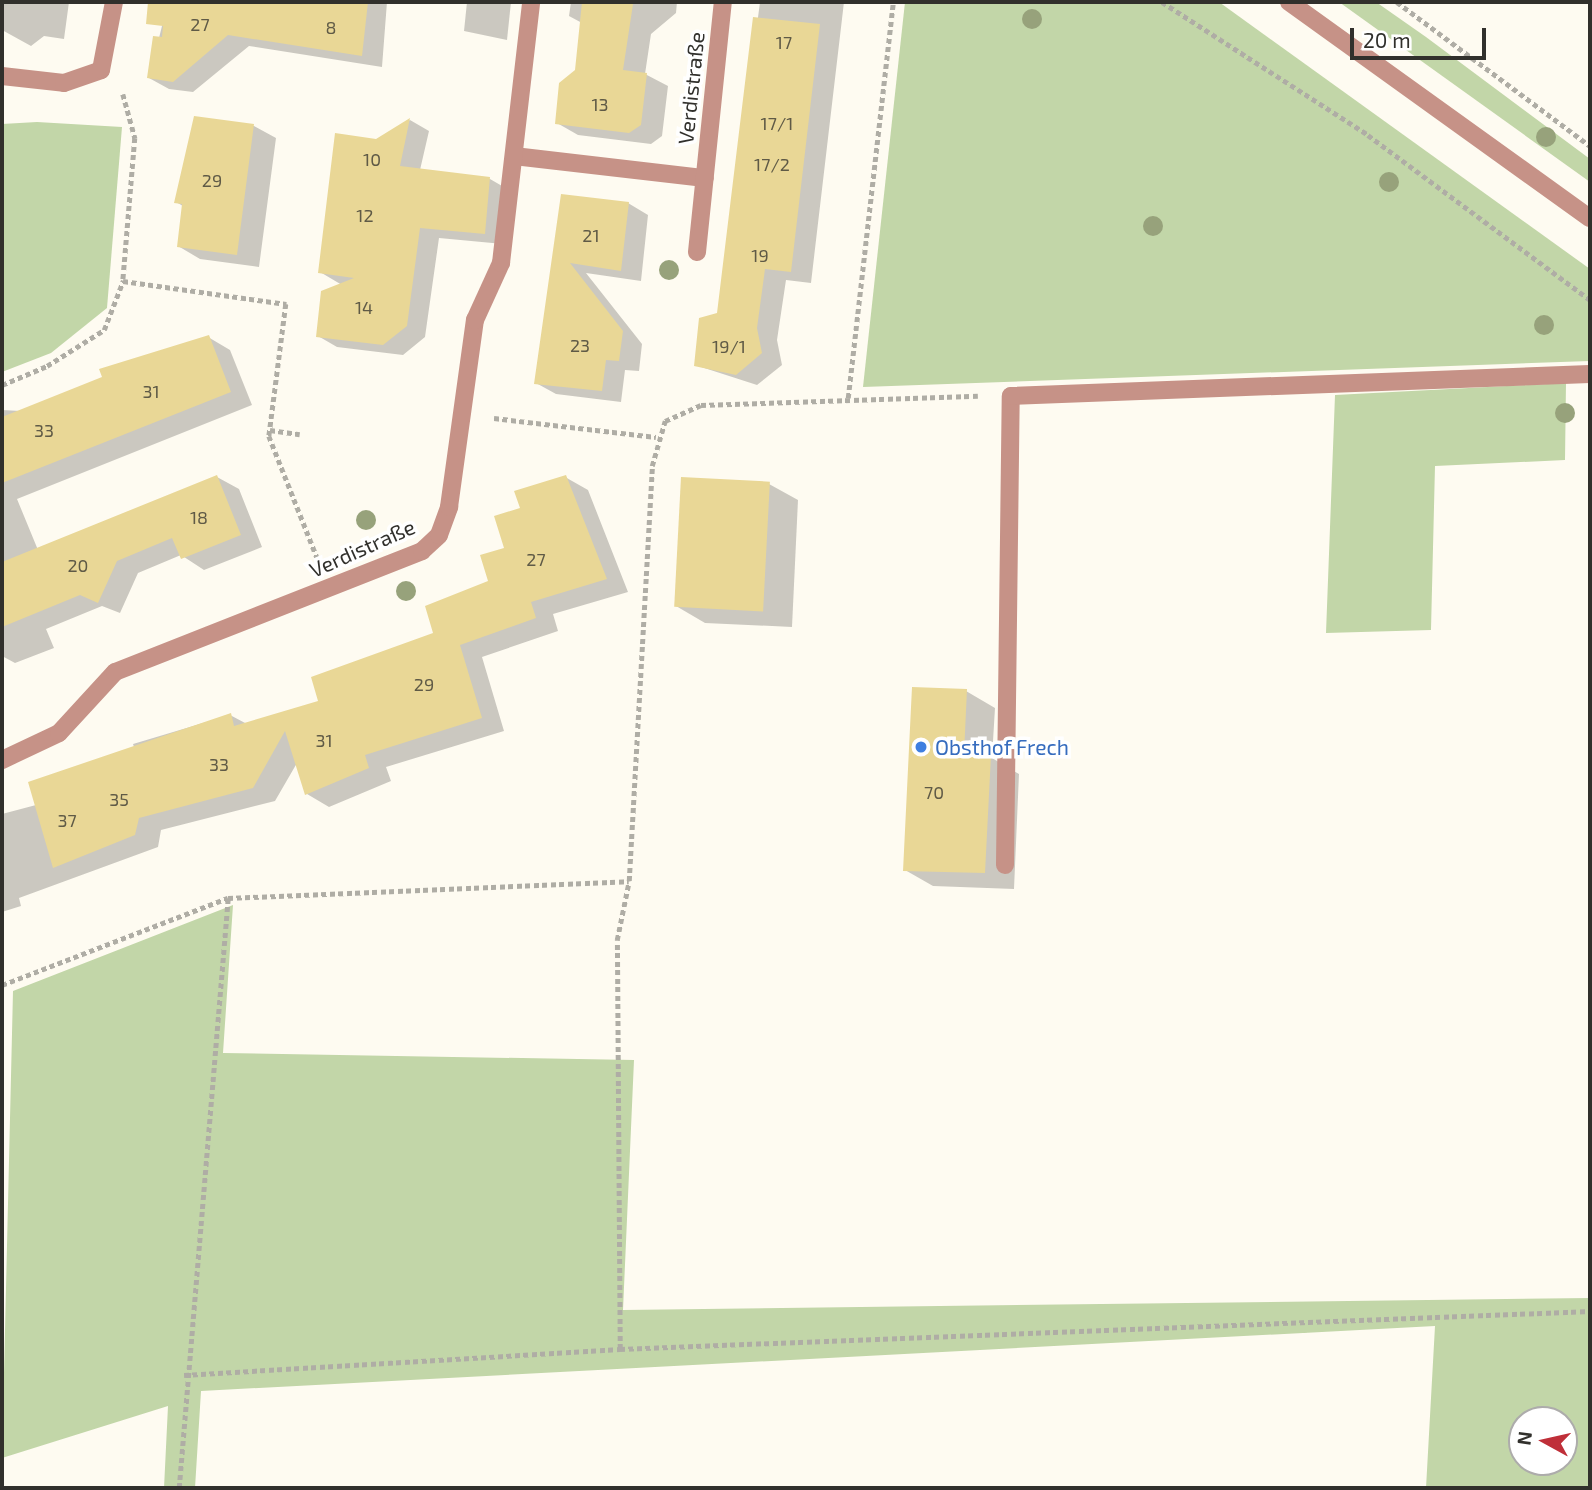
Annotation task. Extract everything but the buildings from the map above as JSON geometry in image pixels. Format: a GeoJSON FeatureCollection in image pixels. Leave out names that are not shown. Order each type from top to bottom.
{"type":"FeatureCollection","features":[{"type":"Feature","properties":{"kind":"street"},"geometry":{"type":"LineString","coordinates":[[2,76],[64,83],[101,70],[114,2]]}},
{"type":"Feature","properties":{"kind":"street","name":"Verdistraße"},"geometry":{"type":"LineString","coordinates":[[2,760],[59,733],[116,671],[422,551],[439,535],[449,507],[475,320],[501,263],[531,2]]}},
{"type":"Feature","properties":{"kind":"street","name":"Verdistraße"},"geometry":{"type":"LineString","coordinates":[[696,252],[723,2]]}},
{"type":"Feature","properties":{"kind":"street"},"geometry":{"type":"LineString","coordinates":[[1289,2],[1590,218]]}},
{"type":"Feature","properties":{"kind":"street","name":"Verdistraße"},"geometry":{"type":"LineString","coordinates":[[514,156],[705,178]]}},
{"type":"Feature","properties":{"kind":"street"},"geometry":{"type":"LineString","coordinates":[[1005,865],[1011,396],[1590,374]]}},
{"type":"Feature","properties":{"kind":"path"},"geometry":{"type":"LineString","coordinates":[[848,398],[893,2]]}},
{"type":"Feature","properties":{"kind":"path"},"geometry":{"type":"LineString","coordinates":[[1162,2],[1368,135],[1590,300]]}},
{"type":"Feature","properties":{"kind":"path"},"geometry":{"type":"LineString","coordinates":[[1396,2],[1590,146]]}},
{"type":"Feature","properties":{"kind":"path"},"geometry":{"type":"LineString","coordinates":[[2,384],[47,366],[104,330],[123,281],[135,138],[121,91],[101,70]]}},
{"type":"Feature","properties":{"kind":"path"},"geometry":{"type":"LineString","coordinates":[[123,281],[286,304],[270,430],[329,589]]}},
{"type":"Feature","properties":{"kind":"path"},"geometry":{"type":"LineString","coordinates":[[620,1349],[617,940],[629,881],[656,437],[665,421],[701,405],[848,398],[1011,396]]}},
{"type":"Feature","properties":{"kind":"path"},"geometry":{"type":"LineString","coordinates":[[460,415],[656,437]]}},
{"type":"Feature","properties":{"kind":"path"},"geometry":{"type":"LineString","coordinates":[[270,430],[300,433]]}},
{"type":"Feature","properties":{"kind":"path"},"geometry":{"type":"LineString","coordinates":[[2,985],[228,898],[629,881]]}},
{"type":"Feature","properties":{"kind":"path"},"geometry":{"type":"LineString","coordinates":[[179,1488],[184,1375],[228,898]]}},
{"type":"Feature","properties":{"kind":"path"},"geometry":{"type":"LineString","coordinates":[[184,1375],[620,1349],[1590,1311]]}},
{"type":"Feature","properties":{"kind":"green space"},"geometry":{"type":"Polygon","coordinates":[[[905,2],[1219,2],[1590,269],[1590,361],[863,387],[905,2]]]}},
{"type":"Feature","properties":{"kind":"green space"},"geometry":{"type":"Polygon","coordinates":[[[1339,2],[1376,2],[1426,37],[1590,159],[1590,182],[1339,2]]]}},
{"type":"Feature","properties":{"kind":"green space"},"geometry":{"type":"Polygon","coordinates":[[[37,122],[122,127],[107,308],[51,353],[2,372],[2,124],[37,122]]]}},
{"type":"Feature","properties":{"kind":"green space"},"geometry":{"type":"Polygon","coordinates":[[[1566,383],[1565,460],[1435,466],[1431,630],[1326,633],[1335,395],[1566,383]]]}},
{"type":"Feature","properties":{"kind":"green space"},"geometry":{"type":"Polygon","coordinates":[[[233,905],[223,1053],[634,1060],[623,1310],[1590,1298],[1590,1488],[1426,1488],[1435,1326],[201,1391],[195,1488],[164,1488],[168,1406],[2,1458],[13,991],[233,905]]]}},
{"type":"Feature","properties":{"kind":"place","name":"Obsthof Frech"},"geometry":{"type":"Point","coordinates":[921,747]}}]}
